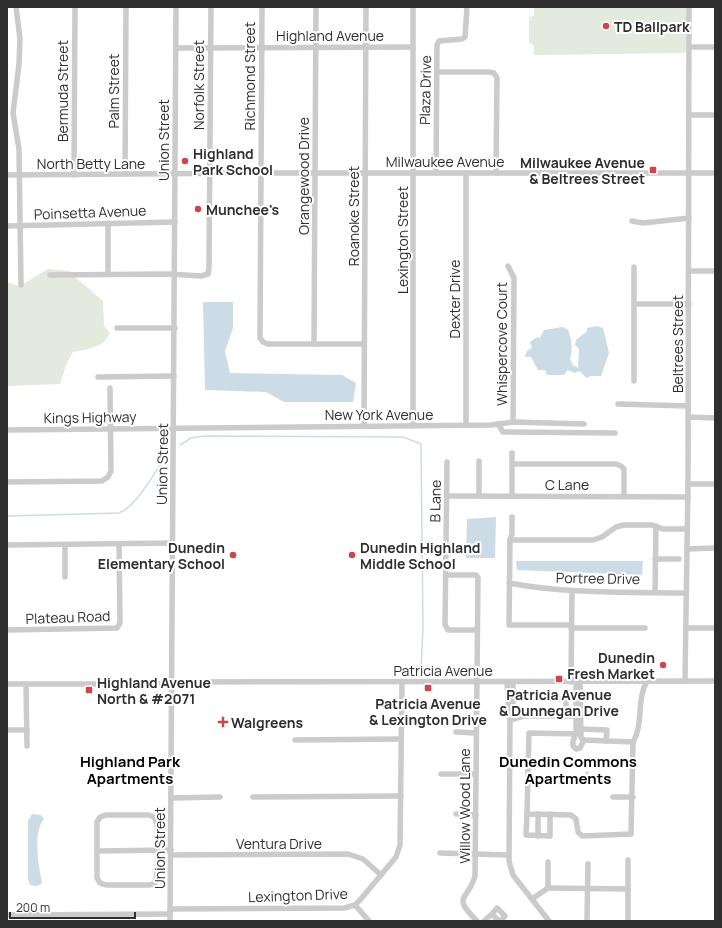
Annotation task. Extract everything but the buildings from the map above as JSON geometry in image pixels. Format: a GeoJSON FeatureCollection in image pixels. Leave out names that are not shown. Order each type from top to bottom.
{"type":"FeatureCollection","features":[{"type":"Feature","properties":{"kind":"street"},"geometry":{"type":"LineString","coordinates":[[16,7],[20,39],[19,64],[10,113],[19,149],[21,285]]}},
{"type":"Feature","properties":{"kind":"street","name":"Bermuda Street"},"geometry":{"type":"LineString","coordinates":[[74,175],[75,7]]}},
{"type":"Feature","properties":{"kind":"street","name":"Palm Street"},"geometry":{"type":"LineString","coordinates":[[125,174],[126,7]]}},
{"type":"Feature","properties":{"kind":"street","name":"Union Street"},"geometry":{"type":"LineString","coordinates":[[170,921],[176,7]]}},
{"type":"Feature","properties":{"kind":"street","name":"Norfolk Street"},"geometry":{"type":"LineString","coordinates":[[175,275],[201,276],[208,274],[209,268],[211,7]]}},
{"type":"Feature","properties":{"kind":"street","name":"Richmond Street"},"geometry":{"type":"LineString","coordinates":[[262,7],[260,338],[262,342],[268,344],[314,344]]}},
{"type":"Feature","properties":{"kind":"street","name":"Orangewood Drive"},"geometry":{"type":"LineString","coordinates":[[314,344],[316,7]]}},
{"type":"Feature","properties":{"kind":"street","name":"Roanoke Street"},"geometry":{"type":"LineString","coordinates":[[364,426],[366,7]]}},
{"type":"Feature","properties":{"kind":"street","name":"Lexington Street"},"geometry":{"type":"LineString","coordinates":[[414,7],[414,426]]}},
{"type":"Feature","properties":{"kind":"street","name":"Plaza Drive"},"geometry":{"type":"LineString","coordinates":[[436,173],[438,45],[439,41],[462,39],[465,37],[468,7]]}},
{"type":"Feature","properties":{"kind":"street","name":"Beltrees Street"},"geometry":{"type":"LineString","coordinates":[[685,681],[690,173],[689,7]]}},
{"type":"Feature","properties":{"kind":"street","name":"Highland Avenue"},"geometry":{"type":"LineString","coordinates":[[176,48],[413,47]]}},
{"type":"Feature","properties":{"kind":"street"},"geometry":{"type":"LineString","coordinates":[[689,47],[715,47]]}},
{"type":"Feature","properties":{"kind":"street"},"geometry":{"type":"LineString","coordinates":[[437,72],[489,72],[494,73],[497,78],[496,173]]}},
{"type":"Feature","properties":{"kind":"street"},"geometry":{"type":"LineString","coordinates":[[689,115],[715,114]]}},
{"type":"Feature","properties":{"kind":"street","name":"Dexter Drive"},"geometry":{"type":"LineString","coordinates":[[466,173],[466,425]]}},
{"type":"Feature","properties":{"kind":"street","name":"Milwaukee Avenue"},"geometry":{"type":"LineString","coordinates":[[175,174],[715,173]]}},
{"type":"Feature","properties":{"kind":"street","name":"North Betty Lane"},"geometry":{"type":"LineString","coordinates":[[7,175],[175,174]]}},
{"type":"Feature","properties":{"kind":"street"},"geometry":{"type":"LineString","coordinates":[[632,220],[643,223],[689,218]]}},
{"type":"Feature","properties":{"kind":"street","name":"Poinsetta Avenue"},"geometry":{"type":"LineString","coordinates":[[7,226],[175,222]]}},
{"type":"Feature","properties":{"kind":"street"},"geometry":{"type":"LineString","coordinates":[[108,223],[108,274]]}},
{"type":"Feature","properties":{"kind":"street","name":"Whispercove Court"},"geometry":{"type":"LineString","coordinates":[[508,266],[514,278],[513,422]]}},
{"type":"Feature","properties":{"kind":"street"},"geometry":{"type":"LineString","coordinates":[[634,267],[634,381]]}},
{"type":"Feature","properties":{"kind":"street"},"geometry":{"type":"LineString","coordinates":[[689,271],[715,271]]}},
{"type":"Feature","properties":{"kind":"street"},"geometry":{"type":"LineString","coordinates":[[50,275],[175,275]]}},
{"type":"Feature","properties":{"kind":"street"},"geometry":{"type":"LineString","coordinates":[[634,304],[689,304]]}},
{"type":"Feature","properties":{"kind":"street"},"geometry":{"type":"LineString","coordinates":[[117,328],[175,328]]}},
{"type":"Feature","properties":{"kind":"street"},"geometry":{"type":"LineString","coordinates":[[314,344],[364,344]]}},
{"type":"Feature","properties":{"kind":"street"},"geometry":{"type":"LineString","coordinates":[[98,377],[174,376]]}},
{"type":"Feature","properties":{"kind":"street"},"geometry":{"type":"LineString","coordinates":[[7,482],[106,480],[111,471],[110,388]]}},
{"type":"Feature","properties":{"kind":"street"},"geometry":{"type":"LineString","coordinates":[[618,404],[688,406]]}},
{"type":"Feature","properties":{"kind":"street"},"geometry":{"type":"LineString","coordinates":[[688,418],[715,418]]}},
{"type":"Feature","properties":{"kind":"street","name":"New York Avenue"},"geometry":{"type":"LineString","coordinates":[[174,428],[414,426],[498,424],[513,422],[584,424]]}},
{"type":"Feature","properties":{"kind":"street"},"geometry":{"type":"LineString","coordinates":[[498,424],[503,432],[615,433]]}},
{"type":"Feature","properties":{"kind":"street","name":"Kings Highway"},"geometry":{"type":"LineString","coordinates":[[7,430],[174,428]]}},
{"type":"Feature","properties":{"kind":"street"},"geometry":{"type":"LineString","coordinates":[[512,453],[512,495]]}},
{"type":"Feature","properties":{"kind":"street"},"geometry":{"type":"LineString","coordinates":[[479,461],[479,495]]}},
{"type":"Feature","properties":{"kind":"street","name":"B Lane"},"geometry":{"type":"LineString","coordinates":[[447,462],[446,628],[453,630],[477,630]]}},
{"type":"Feature","properties":{"kind":"street"},"geometry":{"type":"LineString","coordinates":[[512,464],[616,464],[624,469],[624,496]]}},
{"type":"Feature","properties":{"kind":"street"},"geometry":{"type":"LineString","coordinates":[[688,484],[715,484]]}},
{"type":"Feature","properties":{"kind":"street","name":"C Lane"},"geometry":{"type":"LineString","coordinates":[[447,496],[512,495],[688,497]]}},
{"type":"Feature","properties":{"kind":"street"},"geometry":{"type":"LineString","coordinates":[[512,517],[512,534],[510,540],[509,624],[645,628]]}},
{"type":"Feature","properties":{"kind":"street"},"geometry":{"type":"LineString","coordinates":[[510,540],[593,540],[619,526],[656,526],[663,529],[687,529]]}},
{"type":"Feature","properties":{"kind":"street"},"geometry":{"type":"LineString","coordinates":[[655,592],[656,526]]}},
{"type":"Feature","properties":{"kind":"street"},"geometry":{"type":"LineString","coordinates":[[7,545],[173,543]]}},
{"type":"Feature","properties":{"kind":"street","name":"Plateau Road"},"geometry":{"type":"LineString","coordinates":[[7,630],[117,628],[120,623],[119,544]]}},
{"type":"Feature","properties":{"kind":"street"},"geometry":{"type":"LineString","coordinates":[[65,545],[65,577]]}},
{"type":"Feature","properties":{"kind":"street"},"geometry":{"type":"LineString","coordinates":[[687,549],[715,548]]}},
{"type":"Feature","properties":{"kind":"street"},"geometry":{"type":"LineString","coordinates":[[655,559],[679,558]]}},
{"type":"Feature","properties":{"kind":"street","name":"Willow Wood Lane"},"geometry":{"type":"LineString","coordinates":[[446,575],[476,575],[478,578],[475,876],[473,882],[463,897],[466,910],[477,921]]}},
{"type":"Feature","properties":{"kind":"street","name":"Portree Drive"},"geometry":{"type":"LineString","coordinates":[[509,583],[542,589],[572,591],[686,593]]}},
{"type":"Feature","properties":{"kind":"street"},"geometry":{"type":"LineString","coordinates":[[572,591],[571,626],[579,732],[584,740]]}},
{"type":"Feature","properties":{"kind":"street"},"geometry":{"type":"LineString","coordinates":[[686,628],[715,628]]}},
{"type":"Feature","properties":{"kind":"street"},"geometry":{"type":"LineString","coordinates":[[527,814],[568,814],[574,817],[577,822],[578,832],[582,836],[628,835],[632,830],[634,742],[638,732],[643,692],[648,681]]}},
{"type":"Feature","properties":{"kind":"street","name":"Patricia Avenue"},"geometry":{"type":"LineString","coordinates":[[7,684],[172,682],[715,681]]}},
{"type":"Feature","properties":{"kind":"street","name":"Lexington Drive"},"geometry":{"type":"LineString","coordinates":[[7,915],[344,908],[355,905],[399,852],[402,682]]}},
{"type":"Feature","properties":{"kind":"street"},"geometry":{"type":"LineString","coordinates":[[510,682],[512,709],[510,720]]}},
{"type":"Feature","properties":{"kind":"street"},"geometry":{"type":"LineString","coordinates":[[510,682],[508,855],[513,875],[549,921]]}},
{"type":"Feature","properties":{"kind":"street"},"geometry":{"type":"LineString","coordinates":[[26,684],[27,746]]}},
{"type":"Feature","properties":{"kind":"street"},"geometry":{"type":"LineString","coordinates":[[552,699],[566,699],[566,716]]}},
{"type":"Feature","properties":{"kind":"street"},"geometry":{"type":"LineString","coordinates":[[512,709],[524,716]]}},
{"type":"Feature","properties":{"kind":"street"},"geometry":{"type":"LineString","coordinates":[[510,720],[524,716],[578,716]]}},
{"type":"Feature","properties":{"kind":"street"},"geometry":{"type":"LineString","coordinates":[[7,730],[27,730]]}},
{"type":"Feature","properties":{"kind":"street"},"geometry":{"type":"LineString","coordinates":[[550,814],[550,836],[526,835],[529,734],[607,730],[606,741]]}},
{"type":"Feature","properties":{"kind":"street"},"geometry":{"type":"LineString","coordinates":[[456,732],[476,733]]}},
{"type":"Feature","properties":{"kind":"street"},"geometry":{"type":"LineString","coordinates":[[579,732],[572,743],[574,748],[580,748],[584,740]]}},
{"type":"Feature","properties":{"kind":"street"},"geometry":{"type":"LineString","coordinates":[[295,740],[401,739]]}},
{"type":"Feature","properties":{"kind":"street"},"geometry":{"type":"LineString","coordinates":[[584,740],[634,742]]}},
{"type":"Feature","properties":{"kind":"street"},"geometry":{"type":"LineString","coordinates":[[441,774],[476,774]]}},
{"type":"Feature","properties":{"kind":"street"},"geometry":{"type":"LineString","coordinates":[[253,797],[401,796]]}},
{"type":"Feature","properties":{"kind":"street"},"geometry":{"type":"LineString","coordinates":[[171,798],[220,797]]}},
{"type":"Feature","properties":{"kind":"street"},"geometry":{"type":"LineString","coordinates":[[613,797],[633,797]]}},
{"type":"Feature","properties":{"kind":"street"},"geometry":{"type":"LineString","coordinates":[[456,814],[476,814]]}},
{"type":"Feature","properties":{"kind":"street"},"geometry":{"type":"LineString","coordinates":[[538,814],[538,836]]}},
{"type":"Feature","properties":{"kind":"street"},"geometry":{"type":"LineString","coordinates":[[149,815],[154,817],[157,822],[157,850],[157,878],[155,883],[150,885],[106,885],[100,883],[97,878],[97,822],[100,817],[106,816],[149,815]]}},
{"type":"Feature","properties":{"kind":"street","name":"Ventura Drive"},"geometry":{"type":"LineString","coordinates":[[97,851],[157,850],[171,853],[348,854],[356,855],[363,859],[381,874]]}},
{"type":"Feature","properties":{"kind":"street"},"geometry":{"type":"LineString","coordinates":[[440,853],[508,855]]}},
{"type":"Feature","properties":{"kind":"street"},"geometry":{"type":"LineString","coordinates":[[628,860],[628,921]]}},
{"type":"Feature","properties":{"kind":"street"},"geometry":{"type":"LineString","coordinates":[[548,862],[548,888]]}},
{"type":"Feature","properties":{"kind":"street"},"geometry":{"type":"LineString","coordinates":[[587,921],[588,864]]}},
{"type":"Feature","properties":{"kind":"street"},"geometry":{"type":"LineString","coordinates":[[532,899],[548,888],[628,889]]}},
{"type":"Feature","properties":{"kind":"street"},"geometry":{"type":"LineString","coordinates":[[355,905],[369,921]]}},
{"type":"Feature","properties":{"kind":"street"},"geometry":{"type":"LineString","coordinates":[[484,921],[492,914],[500,921]]}},
{"type":"Feature","properties":{"kind":"shaded area"},"geometry":{"type":"Polygon","coordinates":[[[534,7],[687,7],[686,53],[534,55],[534,46],[529,42],[529,17],[534,16],[534,7]]]}},
{"type":"Feature","properties":{"kind":"shaded area"},"geometry":{"type":"Polygon","coordinates":[[[48,269],[69,271],[71,273],[48,273],[48,277],[75,277],[103,301],[104,326],[110,333],[104,342],[99,345],[89,349],[73,352],[66,365],[60,384],[7,386],[7,282],[23,287],[23,284],[48,269]]]}},
{"type":"Feature","properties":{"kind":"shaded area"},"geometry":{"type":"Polygon","coordinates":[[[203,302],[233,302],[233,328],[225,351],[230,373],[342,375],[356,383],[353,402],[284,402],[266,392],[205,390],[203,302]]]}},
{"type":"Feature","properties":{"kind":"shaded area"},"geometry":{"type":"Polygon","coordinates":[[[597,326],[603,328],[609,353],[601,376],[590,376],[587,378],[579,371],[575,373],[568,370],[564,375],[547,375],[545,370],[538,370],[531,357],[525,357],[527,351],[532,348],[530,342],[537,337],[540,338],[544,330],[563,327],[568,330],[572,344],[570,359],[573,365],[578,368],[579,349],[575,345],[576,340],[587,331],[587,328],[597,326]]]}},
{"type":"Feature","properties":{"kind":"shaded area"},"geometry":{"type":"Polygon","coordinates":[[[496,517],[495,558],[466,558],[467,519],[496,517]]]}},
{"type":"Feature","properties":{"kind":"shaded area"},"geometry":{"type":"Polygon","coordinates":[[[516,561],[643,561],[642,575],[517,570],[516,561]]]}},
{"type":"Feature","properties":{"kind":"shaded area"},"geometry":{"type":"Polygon","coordinates":[[[588,771],[593,781],[585,785],[583,782],[587,776],[585,772],[588,771]]]}},
{"type":"Feature","properties":{"kind":"shaded area"},"geometry":{"type":"Polygon","coordinates":[[[32,814],[41,815],[44,819],[40,825],[37,841],[42,883],[37,886],[30,885],[28,880],[28,821],[32,814]]]}},
{"type":"Feature","properties":{"kind":"waterway"},"geometry":{"type":"LineString","coordinates":[[180,445],[191,438],[205,436],[403,437],[421,444],[423,628],[421,668]]}},
{"type":"Feature","properties":{"kind":"waterway"},"geometry":{"type":"LineString","coordinates":[[7,516],[119,513],[126,509],[139,496],[168,455]]}},
{"type":"Feature","properties":{"kind":"waterway"},"geometry":{"type":"LineString","coordinates":[[423,554],[432,554]]}},
{"type":"Feature","properties":{"kind":"place","name":"TD Ballpark"},"geometry":{"type":"Point","coordinates":[606,26]}},
{"type":"Feature","properties":{"kind":"place","name":"Highland Park School"},"geometry":{"type":"Point","coordinates":[185,161]}},
{"type":"Feature","properties":{"kind":"place","name":"Milwaukee Avenue & Beltrees Street"},"geometry":{"type":"Point","coordinates":[653,170]}},
{"type":"Feature","properties":{"kind":"place","name":"Munchee's"},"geometry":{"type":"Point","coordinates":[198,209]}},
{"type":"Feature","properties":{"kind":"place","name":"Dunedin Elementary School"},"geometry":{"type":"Point","coordinates":[233,555]}},
{"type":"Feature","properties":{"kind":"place","name":"Dunedin Highland Middle School"},"geometry":{"type":"Point","coordinates":[352,555]}},
{"type":"Feature","properties":{"kind":"place","name":"Dunedin Fresh Market"},"geometry":{"type":"Point","coordinates":[663,665]}},
{"type":"Feature","properties":{"kind":"place","name":"Patricia Avenue & Dunnegan Drive"},"geometry":{"type":"Point","coordinates":[559,679]}},
{"type":"Feature","properties":{"kind":"place","name":"Patricia Avenue & Lexington Drive"},"geometry":{"type":"Point","coordinates":[428,688]}},
{"type":"Feature","properties":{"kind":"place","name":"Highland Avenue North & #2071"},"geometry":{"type":"Point","coordinates":[89,690]}},
{"type":"Feature","properties":{"kind":"place","name":"Walgreens"},"geometry":{"type":"Point","coordinates":[223,722]}},
{"type":"Feature","properties":{"kind":"district","name":"Highland Park Apartments"},"geometry":{"type":"Point","coordinates":[130,770]}},
{"type":"Feature","properties":{"kind":"district","name":"Dunedin Commons Apartments"},"geometry":{"type":"Point","coordinates":[568,770]}}]}
